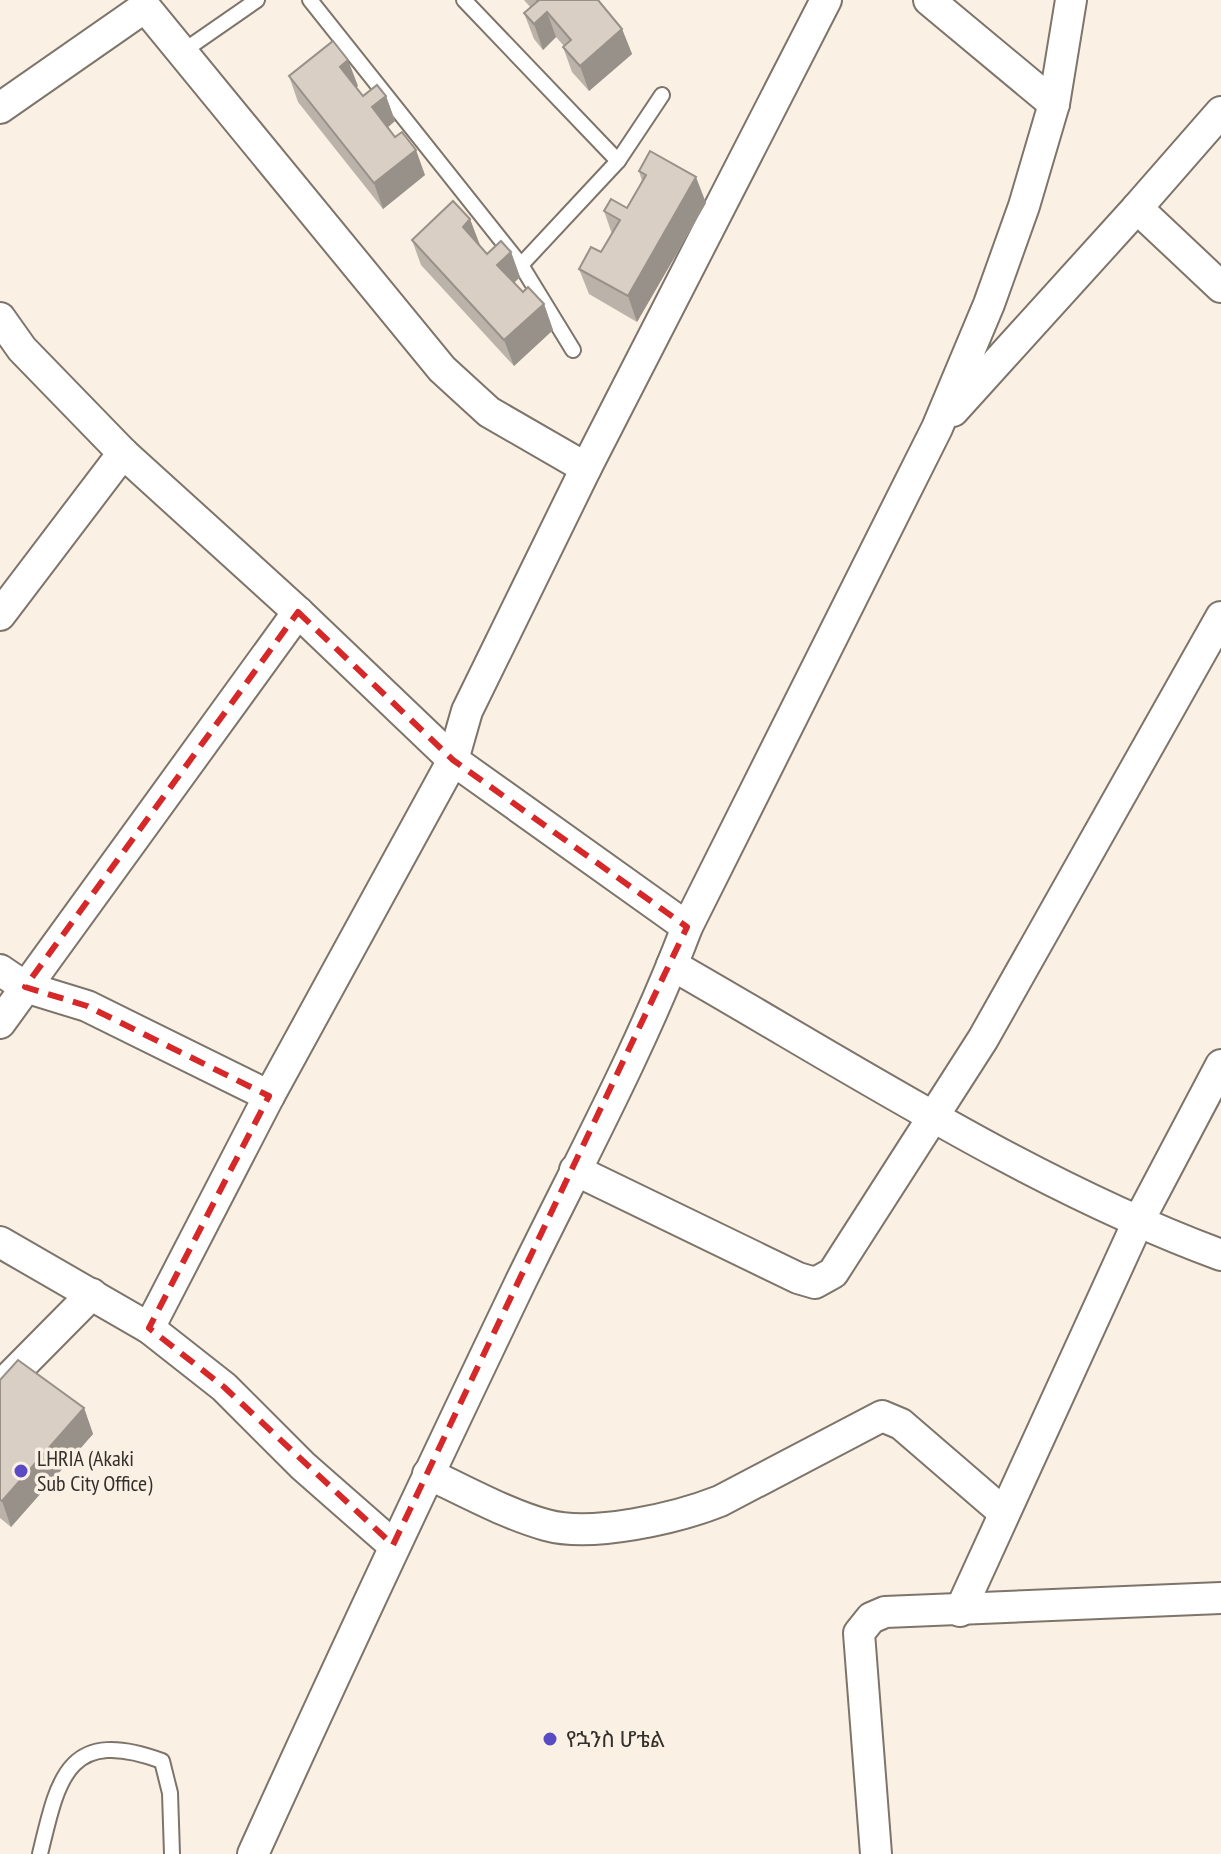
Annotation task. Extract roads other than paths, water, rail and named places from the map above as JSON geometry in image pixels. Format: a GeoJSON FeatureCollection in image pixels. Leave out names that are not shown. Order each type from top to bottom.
{"type":"FeatureCollection","features":[{"type":"Feature","properties":{"kind":"street"},"geometry":{"type":"LineString","coordinates":[[149,1328],[269,1096],[453,760],[467,711],[586,468],[826,0]]}},
{"type":"Feature","properties":{"kind":"street"},"geometry":{"type":"LineString","coordinates":[[929,0],[1054,104]]}},
{"type":"Feature","properties":{"kind":"street"},"geometry":{"type":"LineString","coordinates":[[253,1854],[393,1545],[575,1170],[687,927],[937,428],[989,304],[1024,206],[1054,104],[1071,0]]}},
{"type":"Feature","properties":{"kind":"street"},"geometry":{"type":"LineString","coordinates":[[0,108],[143,3],[460,387],[489,412],[586,468]]}},
{"type":"Feature","properties":{"kind":"street"},"geometry":{"type":"LineString","coordinates":[[937,428],[1221,112]]}},
{"type":"Feature","properties":{"kind":"street"},"geometry":{"type":"LineString","coordinates":[[1137,208],[1221,287]]}},
{"type":"Feature","properties":{"kind":"street"},"geometry":{"type":"LineString","coordinates":[[0,318],[22,349],[123,453],[298,612],[453,760],[687,927]]}},
{"type":"Feature","properties":{"kind":"street"},"geometry":{"type":"LineString","coordinates":[[0,615],[123,453]]}},
{"type":"Feature","properties":{"kind":"street"},"geometry":{"type":"LineString","coordinates":[[0,1023],[12,978],[298,612]]}},
{"type":"Feature","properties":{"kind":"street"},"geometry":{"type":"LineString","coordinates":[[575,1170],[815,1283],[833,1273],[932,1114],[983,1039],[1221,617]]}},
{"type":"Feature","properties":{"kind":"street"},"geometry":{"type":"LineString","coordinates":[[672,965],[932,1114],[1137,1224],[1221,1255]]}},
{"type":"Feature","properties":{"kind":"street"},"geometry":{"type":"LineString","coordinates":[[12,978],[87,1006],[269,1096]]}},
{"type":"Feature","properties":{"kind":"street"},"geometry":{"type":"LineString","coordinates":[[960,1611],[1137,1224],[1221,1065]]}},
{"type":"Feature","properties":{"kind":"street"},"geometry":{"type":"LineString","coordinates":[[0,1242],[149,1328],[224,1387],[303,1466],[393,1545]]}},
{"type":"Feature","properties":{"kind":"street"},"geometry":{"type":"LineString","coordinates":[[0,1387],[92,1294]]}},
{"type":"Feature","properties":{"kind":"street"},"geometry":{"type":"LineString","coordinates":[[428,1474],[547,1526],[580,1528],[634,1523],[698,1510],[720,1501],[882,1416],[901,1424],[1003,1512]]}},
{"type":"Feature","properties":{"kind":"street"},"geometry":{"type":"LineString","coordinates":[[876,1854],[859,1633],[871,1618],[885,1612],[1221,1598]]}},
{"type":"Feature","properties":{"kind":"lane"},"geometry":{"type":"LineString","coordinates":[[182,52],[257,0]]}},
{"type":"Feature","properties":{"kind":"lane"},"geometry":{"type":"LineString","coordinates":[[310,0],[521,265],[573,350]]}},
{"type":"Feature","properties":{"kind":"lane"},"geometry":{"type":"LineString","coordinates":[[464,0],[618,161]]}},
{"type":"Feature","properties":{"kind":"lane"},"geometry":{"type":"LineString","coordinates":[[521,265],[618,161],[662,95]]}},
{"type":"Feature","properties":{"kind":"lane"},"geometry":{"type":"LineString","coordinates":[[40,1854],[55,1791],[68,1765],[99,1752],[136,1751],[162,1761],[170,1793],[172,1854]]}},
{"type":"Feature","properties":{"kind":"place","name":"LHRIA (Akaki Sub City Office)"},"geometry":{"type":"Point","coordinates":[21,1471]}},
{"type":"Feature","properties":{"kind":"place","name":"የኋንስ ሆቴል"},"geometry":{"type":"Point","coordinates":[550,1739]}}]}
